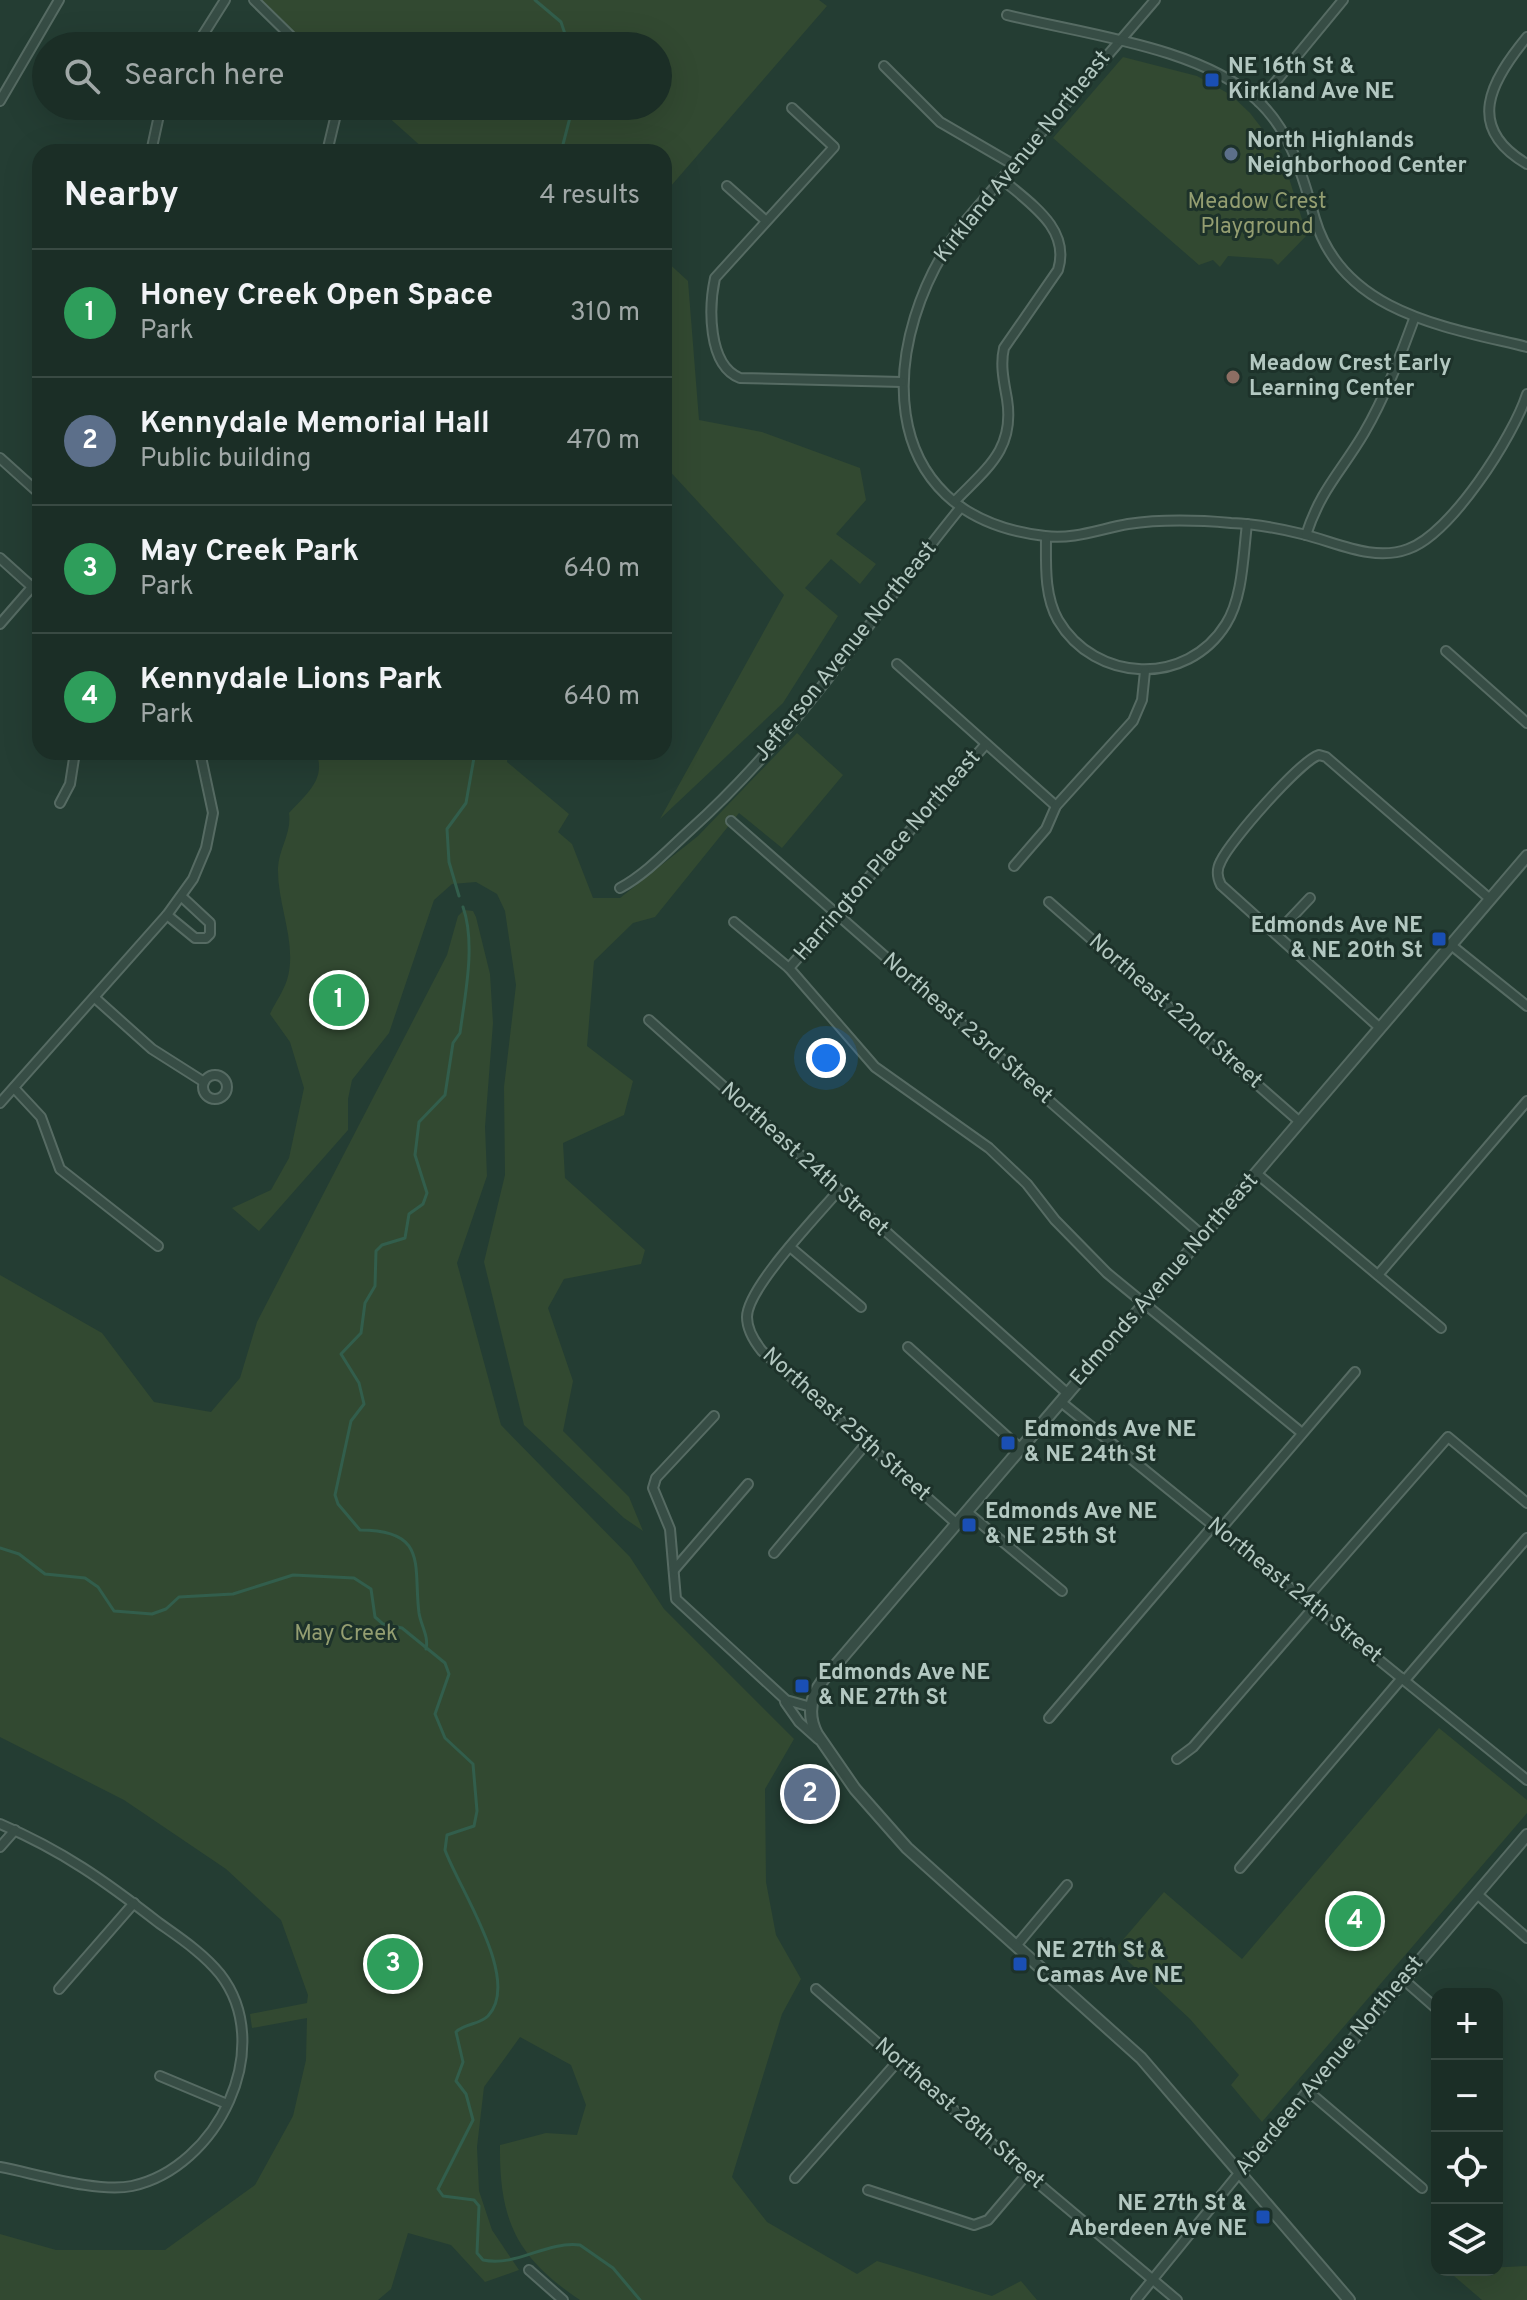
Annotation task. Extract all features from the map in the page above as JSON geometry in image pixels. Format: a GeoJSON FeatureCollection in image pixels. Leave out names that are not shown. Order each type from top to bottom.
{"type":"FeatureCollection","features":[{"type":"Feature","properties":{"kind":"street"},"geometry":{"type":"LineString","coordinates":[[40,32],[59,0]]}},
{"type":"Feature","properties":{"kind":"street"},"geometry":{"type":"LineString","coordinates":[[205,32],[225,0]]}},
{"type":"Feature","properties":{"kind":"street"},"geometry":{"type":"LineString","coordinates":[[254,0],[287,32]]}},
{"type":"Feature","properties":{"kind":"street","name":"Kirkland Avenue Northeast"},"geometry":{"type":"LineString","coordinates":[[958,504],[937,484],[908,430],[902,382],[912,316],[932,268],[963,224],[1155,0]]}},
{"type":"Feature","properties":{"kind":"street"},"geometry":{"type":"LineString","coordinates":[[1259,102],[1343,0]]}},
{"type":"Feature","properties":{"kind":"street"},"geometry":{"type":"LineString","coordinates":[[1007,15],[1118,42],[1216,71],[1259,102],[1290,145],[1317,227],[1343,268],[1386,305],[1414,319],[1527,347]]}},
{"type":"Feature","properties":{"kind":"street"},"geometry":{"type":"LineString","coordinates":[[1527,37],[1501,69],[1489,105],[1492,129],[1500,142],[1527,164]]}},
{"type":"Feature","properties":{"kind":"street"},"geometry":{"type":"LineString","coordinates":[[0,101],[32,46]]}},
{"type":"Feature","properties":{"kind":"street"},"geometry":{"type":"LineString","coordinates":[[884,66],[940,122],[1014,165]]}},
{"type":"Feature","properties":{"kind":"street"},"geometry":{"type":"LineString","coordinates":[[792,108],[834,147],[715,278],[712,305],[716,348],[730,373],[740,378],[902,382]]}},
{"type":"Feature","properties":{"kind":"street"},"geometry":{"type":"LineString","coordinates":[[153,144],[158,120]]}},
{"type":"Feature","properties":{"kind":"street"},"geometry":{"type":"LineString","coordinates":[[329,144],[335,120]]}},
{"type":"Feature","properties":{"kind":"street","name":"Jefferson Avenue Northeast"},"geometry":{"type":"LineString","coordinates":[[620,888],[646,871],[698,823],[779,741],[1005,443],[1009,412],[1001,360],[1004,348],[1058,270],[1061,259],[1050,222],[1002,179]]}},
{"type":"Feature","properties":{"kind":"street"},"geometry":{"type":"LineString","coordinates":[[727,186],[765,220]]}},
{"type":"Feature","properties":{"kind":"street"},"geometry":{"type":"LineString","coordinates":[[1306,535],[1316,504],[1359,442],[1381,401],[1414,319]]}},
{"type":"Feature","properties":{"kind":"street"},"geometry":{"type":"LineString","coordinates":[[958,504],[996,526],[1046,537],[1064,537],[1152,521],[1247,524],[1382,554],[1421,543],[1500,453],[1527,394]]}},
{"type":"Feature","properties":{"kind":"street"},"geometry":{"type":"LineString","coordinates":[[0,458],[32,487]]}},
{"type":"Feature","properties":{"kind":"street"},"geometry":{"type":"LineString","coordinates":[[1046,537],[1049,596],[1060,623],[1079,644],[1104,662],[1145,671],[1176,665],[1190,658],[1225,625],[1236,602],[1247,524]]}},
{"type":"Feature","properties":{"kind":"street"},"geometry":{"type":"LineString","coordinates":[[0,558],[32,587]]}},
{"type":"Feature","properties":{"kind":"street"},"geometry":{"type":"LineString","coordinates":[[0,624],[32,595]]}},
{"type":"Feature","properties":{"kind":"street"},"geometry":{"type":"LineString","coordinates":[[1446,651],[1527,723]]}},
{"type":"Feature","properties":{"kind":"street"},"geometry":{"type":"LineString","coordinates":[[897,664],[1056,806]]}},
{"type":"Feature","properties":{"kind":"street"},"geometry":{"type":"LineString","coordinates":[[1014,866],[1046,829],[1056,806],[1133,721],[1142,700],[1145,671]]}},
{"type":"Feature","properties":{"kind":"street","name":"Harrington Place Northeast"},"geometry":{"type":"LineString","coordinates":[[789,968],[986,744]]}},
{"type":"Feature","properties":{"kind":"street"},"geometry":{"type":"LineString","coordinates":[[1380,1028],[1221,885],[1217,876],[1221,860],[1229,848],[1302,765],[1319,755],[1333,761],[1490,899]]}},
{"type":"Feature","properties":{"kind":"street"},"geometry":{"type":"LineString","coordinates":[[60,803],[70,784],[74,760]]}},
{"type":"Feature","properties":{"kind":"street"},"geometry":{"type":"LineString","coordinates":[[0,1103],[182,897],[202,861],[211,830],[211,795],[202,760]]}},
{"type":"Feature","properties":{"kind":"street","name":"Northeast 23rd Street"},"geometry":{"type":"LineString","coordinates":[[731,821],[1203,1236]]}},
{"type":"Feature","properties":{"kind":"street","name":"Edmonds Avenue Northeast"},"geometry":{"type":"LineString","coordinates":[[811,1707],[823,1680],[1527,856]]}},
{"type":"Feature","properties":{"kind":"street"},"geometry":{"type":"LineString","coordinates":[[167,915],[195,938],[206,938],[210,934],[210,923],[182,897]]}},
{"type":"Feature","properties":{"kind":"street"},"geometry":{"type":"LineString","coordinates":[[1276,934],[1310,898]]}},
{"type":"Feature","properties":{"kind":"street","name":"Northeast 22nd Street"},"geometry":{"type":"LineString","coordinates":[[1049,902],[1300,1122]]}},
{"type":"Feature","properties":{"kind":"street"},"geometry":{"type":"LineString","coordinates":[[734,922],[789,968],[875,1067],[989,1148],[1027,1184],[1078,1246],[1144,1305],[1302,1433]]}},
{"type":"Feature","properties":{"kind":"street"},"geometry":{"type":"LineString","coordinates":[[1451,945],[1527,1006]]}},
{"type":"Feature","properties":{"kind":"street"},"geometry":{"type":"LineString","coordinates":[[95,998],[152,1049],[204,1082]]}},
{"type":"Feature","properties":{"kind":"street","name":"Northeast 24th Street"},"geometry":{"type":"LineString","coordinates":[[649,1020],[1064,1398],[1216,1528],[1527,1780]]}},
{"type":"Feature","properties":{"kind":"street"},"geometry":{"type":"LineString","coordinates":[[14,1088],[41,1117],[60,1169],[158,1246]]}},
{"type":"Feature","properties":{"kind":"street"},"geometry":{"type":"LineString","coordinates":[[1378,1275],[1527,1101]]}},
{"type":"Feature","properties":{"kind":"street"},"geometry":{"type":"LineString","coordinates":[[1256,1173],[1441,1328]]}},
{"type":"Feature","properties":{"kind":"street"},"geometry":{"type":"LineString","coordinates":[[839,1190],[790,1247],[861,1307]]}},
{"type":"Feature","properties":{"kind":"street","name":"Northeast 25th Street"},"geometry":{"type":"LineString","coordinates":[[790,1247],[754,1293],[747,1319],[762,1351],[957,1524]]}},
{"type":"Feature","properties":{"kind":"street"},"geometry":{"type":"LineString","coordinates":[[908,1347],[1021,1449]]}},
{"type":"Feature","properties":{"kind":"street"},"geometry":{"type":"LineString","coordinates":[[1049,1718],[1355,1372]]}},
{"type":"Feature","properties":{"kind":"street"},"geometry":{"type":"LineString","coordinates":[[714,1416],[656,1478],[653,1488],[670,1529],[676,1599],[681,1606],[790,1702],[811,1707],[811,1724],[821,1742],[855,1789],[899,1839],[1141,2058],[1349,2300]]}},
{"type":"Feature","properties":{"kind":"street"},"geometry":{"type":"LineString","coordinates":[[1306,1599],[1448,1437],[1527,1503]]}},
{"type":"Feature","properties":{"kind":"street"},"geometry":{"type":"LineString","coordinates":[[774,1553],[865,1445]]}},
{"type":"Feature","properties":{"kind":"street"},"geometry":{"type":"LineString","coordinates":[[674,1570],[748,1484]]}},
{"type":"Feature","properties":{"kind":"street"},"geometry":{"type":"LineString","coordinates":[[967,1512],[1062,1591]]}},
{"type":"Feature","properties":{"kind":"street"},"geometry":{"type":"LineString","coordinates":[[1240,1868],[1527,1538]]}},
{"type":"Feature","properties":{"kind":"street"},"geometry":{"type":"LineString","coordinates":[[1177,1759],[1193,1747],[1315,1606]]}},
{"type":"Feature","properties":{"kind":"street"},"geometry":{"type":"LineString","coordinates":[[780,1694],[799,1722],[821,1742]]}},
{"type":"Feature","properties":{"kind":"street"},"geometry":{"type":"LineString","coordinates":[[0,1824],[58,1849],[208,1961],[231,1992],[242,2024],[240,2067],[227,2104],[194,2153],[155,2179],[130,2186],[104,2186],[0,2167]]}},
{"type":"Feature","properties":{"kind":"street"},"geometry":{"type":"LineString","coordinates":[[0,1847],[15,1830]]}},
{"type":"Feature","properties":{"kind":"street","name":"Aberdeen Avenue Northeast"},"geometry":{"type":"LineString","coordinates":[[1136,2300],[1308,2091],[1527,1835]]}},
{"type":"Feature","properties":{"kind":"street"},"geometry":{"type":"LineString","coordinates":[[1016,1946],[1067,1885]]}},
{"type":"Feature","properties":{"kind":"street"},"geometry":{"type":"LineString","coordinates":[[1477,1894],[1527,1938]]}},
{"type":"Feature","properties":{"kind":"street"},"geometry":{"type":"LineString","coordinates":[[59,1989],[134,1903]]}},
{"type":"Feature","properties":{"kind":"street"},"geometry":{"type":"LineString","coordinates":[[1404,1980],[1431,2004]]}},
{"type":"Feature","properties":{"kind":"street","name":"Northeast 28th Street"},"geometry":{"type":"LineString","coordinates":[[816,1989],[1027,2174],[1177,2300]]}},
{"type":"Feature","properties":{"kind":"street"},"geometry":{"type":"LineString","coordinates":[[795,2178],[898,2061]]}},
{"type":"Feature","properties":{"kind":"street"},"geometry":{"type":"LineString","coordinates":[[160,2076],[227,2104]]}},
{"type":"Feature","properties":{"kind":"street"},"geometry":{"type":"LineString","coordinates":[[1308,2091],[1422,2188]]}},
{"type":"Feature","properties":{"kind":"street"},"geometry":{"type":"LineString","coordinates":[[868,2190],[974,2225],[988,2220],[1027,2174]]}},
{"type":"Feature","properties":{"kind":"street"},"geometry":{"type":"LineString","coordinates":[[529,2270],[563,2300]]}},
{"type":"Feature","properties":{"kind":"green space"},"geometry":{"type":"Polygon","coordinates":[[[257,0],[819,0],[827,6],[672,185],[672,144],[418,144],[392,120],[672,120],[672,32],[292,32],[257,0]]]}},
{"type":"Feature","properties":{"kind":"green space","name":"Meadow Crest Playground"},"geometry":{"type":"Polygon","coordinates":[[[1123,57],[1197,76],[1231,95],[1250,113],[1281,153],[1307,235],[1278,265],[1272,259],[1228,256],[1220,267],[1213,260],[1199,265],[1053,138],[1123,57]]]}},
{"type":"Feature","properties":{"kind":"green space"},"geometry":{"type":"Polygon","coordinates":[[[672,266],[688,281],[699,420],[762,432],[860,468],[866,500],[836,534],[876,564],[860,584],[831,559],[805,588],[838,616],[783,703],[660,819],[784,595],[672,474],[672,266]]]}},
{"type":"Feature","properties":{"kind":"green space"},"geometry":{"type":"Polygon","coordinates":[[[797,733],[843,775],[782,848],[739,813],[655,917],[633,923],[594,961],[587,1046],[633,1081],[624,1115],[563,1143],[565,1178],[645,1250],[641,1264],[564,1279],[548,1308],[573,1381],[563,1431],[629,1497],[643,1531],[624,1518],[524,1425],[484,1262],[505,1175],[504,1087],[516,985],[505,911],[497,894],[476,882],[452,884],[434,900],[389,1033],[352,1080],[348,1099],[348,1130],[259,1231],[232,1208],[271,1190],[289,1158],[304,1088],[290,1042],[270,1014],[290,966],[279,861],[289,827],[289,813],[313,786],[319,770],[318,760],[507,760],[569,814],[558,832],[572,844],[593,898],[620,898],[698,836],[797,733]]]}},
{"type":"Feature","properties":{"kind":"green space","name":"May Creek"},"geometry":{"type":"Polygon","coordinates":[[[464,910],[473,911],[476,917],[490,974],[493,1023],[485,1127],[487,1176],[457,1263],[501,1425],[630,1557],[664,1609],[794,1739],[765,1789],[766,1882],[776,1935],[801,1979],[782,2014],[732,2177],[767,2222],[857,2274],[877,2261],[992,2296],[1021,2281],[1037,2300],[580,2300],[541,2269],[527,2253],[508,2216],[503,2195],[500,2145],[546,2133],[577,2135],[586,2105],[571,2065],[520,2037],[484,2087],[477,2147],[479,2191],[492,2230],[519,2270],[485,2282],[451,2245],[408,2233],[391,2289],[378,2300],[0,2300],[0,2234],[56,2250],[165,2250],[255,2185],[293,2116],[306,2060],[307,2018],[252,2028],[250,2014],[307,2003],[308,1995],[281,1920],[226,1869],[124,1800],[0,1737],[0,1275],[102,1333],[154,1402],[211,1412],[240,1378],[257,1322],[447,955],[458,916],[464,910]]]}},
{"type":"Feature","properties":{"kind":"green space"},"geometry":{"type":"Polygon","coordinates":[[[1439,1728],[1527,1800],[1527,1813],[1262,2122],[1231,2085],[1239,2075],[1190,2019],[1115,1949],[1164,1892],[1242,1959],[1439,1728]]]}},
{"type":"Feature","properties":{"kind":"green space"},"geometry":{"type":"Polygon","coordinates":[[[1527,2266],[1527,2300],[1482,2300],[1454,2276],[1503,2276],[1503,2267],[1527,2266]]]}},
{"type":"Feature","properties":{"kind":"waterway"},"geometry":{"type":"LineString","coordinates":[[535,0],[561,22],[564,32]]}},
{"type":"Feature","properties":{"kind":"waterway"},"geometry":{"type":"LineString","coordinates":[[563,144],[569,120]]}},
{"type":"Feature","properties":{"kind":"waterway"},"geometry":{"type":"LineString","coordinates":[[459,896],[449,862],[447,829],[466,803],[474,760]]}},
{"type":"Feature","properties":{"kind":"waterway"},"geometry":{"type":"LineString","coordinates":[[426,1649],[413,1554],[397,1536],[360,1530],[338,1504],[335,1495],[351,1421],[364,1404],[359,1383],[341,1354],[361,1333],[365,1303],[375,1286],[376,1251],[382,1245],[405,1238],[409,1214],[423,1204],[427,1193],[415,1155],[419,1122],[445,1095],[453,1043],[460,1033],[469,953],[463,907]]}},
{"type":"Feature","properties":{"kind":"waterway","name":"May Creek"},"geometry":{"type":"LineString","coordinates":[[0,1548],[19,1554],[45,1574],[85,1578],[98,1587],[114,1611],[152,1614],[166,1609],[179,1597],[233,1594],[293,1575],[354,1578],[371,1589],[375,1617],[383,1624],[402,1628],[445,1663],[449,1674],[435,1714],[445,1738],[473,1764],[477,1811],[474,1826],[447,1835],[445,1850],[484,1934],[498,1980],[496,2000],[488,2016],[456,2032],[463,2062],[456,2081],[466,2094],[473,2120],[438,2189],[443,2196],[474,2200],[479,2206],[477,2253],[483,2260],[508,2260],[555,2247],[580,2245],[613,2268],[640,2300]]}},
{"type":"Feature","properties":{"kind":"place","name":"NE 16th St & Kirkland Ave NE"},"geometry":{"type":"Point","coordinates":[1212,80]}},
{"type":"Feature","properties":{"kind":"place","name":"North Highlands Neighborhood Center"},"geometry":{"type":"Point","coordinates":[1231,154]}},
{"type":"Feature","properties":{"kind":"place","name":"Meadow Crest Early Learning Center"},"geometry":{"type":"Point","coordinates":[1233,377]}},
{"type":"Feature","properties":{"kind":"place","name":"Edmonds Ave NE & NE 20th St"},"geometry":{"type":"Point","coordinates":[1439,939]}},
{"type":"Feature","properties":{"kind":"place","name":"Honey Creek Open Space"},"geometry":{"type":"Point","coordinates":[339,1000]}},
{"type":"Feature","properties":{"kind":"place","name":"Edmonds Ave NE & NE 24th St"},"geometry":{"type":"Point","coordinates":[1008,1443]}},
{"type":"Feature","properties":{"kind":"place","name":"Edmonds Ave NE & NE 25th St"},"geometry":{"type":"Point","coordinates":[969,1525]}},
{"type":"Feature","properties":{"kind":"place","name":"Edmonds Ave NE & NE 27th St"},"geometry":{"type":"Point","coordinates":[802,1686]}},
{"type":"Feature","properties":{"kind":"place","name":"Kennydale Memorial Hall"},"geometry":{"type":"Point","coordinates":[810,1794]}},
{"type":"Feature","properties":{"kind":"place","name":"Kennydale Lions Park"},"geometry":{"type":"Point","coordinates":[1355,1921]}},
{"type":"Feature","properties":{"kind":"place","name":"May Creek Park"},"geometry":{"type":"Point","coordinates":[393,1964]}},
{"type":"Feature","properties":{"kind":"place","name":"NE 27th St & Camas Ave NE"},"geometry":{"type":"Point","coordinates":[1020,1964]}},
{"type":"Feature","properties":{"kind":"place","name":"NE 27th St & Aberdeen Ave NE"},"geometry":{"type":"Point","coordinates":[1263,2217]}}]}
